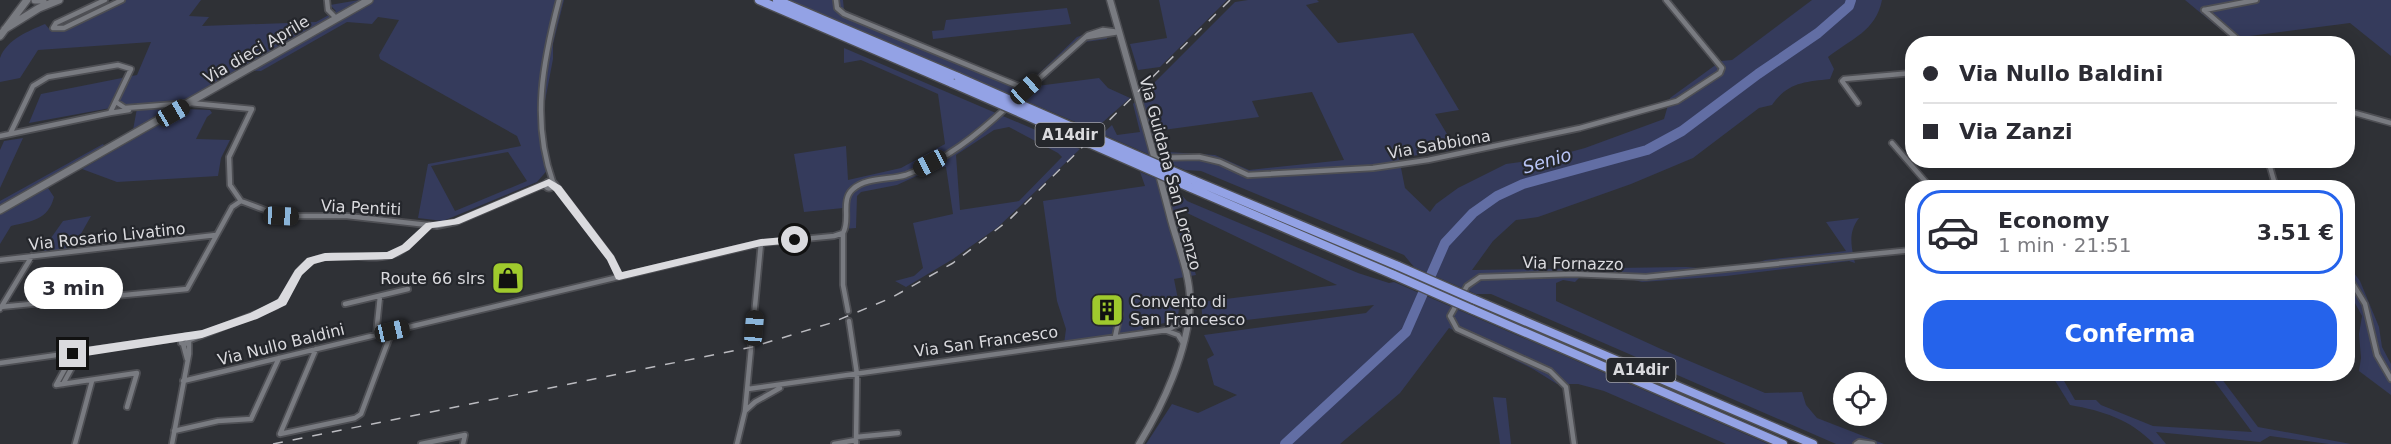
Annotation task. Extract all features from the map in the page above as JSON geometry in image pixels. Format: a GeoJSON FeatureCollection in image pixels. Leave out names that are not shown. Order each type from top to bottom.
{"type":"FeatureCollection","features":[{"type":"Feature","properties":{"kind":"highway","name":"A14dir"},"geometry":{"type":"LineString","coordinates":[[759,0],[955,80]]}},
{"type":"Feature","properties":{"kind":"highway","name":"A14dir"},"geometry":{"type":"LineString","coordinates":[[777,0],[955,80],[1472,304],[1783,444]]}},
{"type":"Feature","properties":{"kind":"highway","name":"A14dir"},"geometry":{"type":"LineString","coordinates":[[1472,304],[1811,443]]}},
{"type":"Feature","properties":{"kind":"main road"},"geometry":{"type":"LineString","coordinates":[[0,36],[27,0]]}},
{"type":"Feature","properties":{"kind":"main road"},"geometry":{"type":"LineString","coordinates":[[34,0],[43,0]]}},
{"type":"Feature","properties":{"kind":"main road"},"geometry":{"type":"LineString","coordinates":[[5,29],[39,8],[59,0]]}},
{"type":"Feature","properties":{"kind":"main road","name":"Via dieci Aprile"},"geometry":{"type":"LineString","coordinates":[[0,210],[369,0]]}},
{"type":"Feature","properties":{"kind":"street"},"geometry":{"type":"LineString","coordinates":[[105,0],[56,23],[53,28],[68,26],[122,0]]}},
{"type":"Feature","properties":{"kind":"street"},"geometry":{"type":"LineString","coordinates":[[327,0],[328,10],[336,18]]}},
{"type":"Feature","properties":{"kind":"street"},"geometry":{"type":"LineString","coordinates":[[559,0],[552,28],[538,116],[549,185],[560,192],[611,258],[619,276]]}},
{"type":"Feature","properties":{"kind":"street"},"geometry":{"type":"LineString","coordinates":[[836,0],[837,8],[844,14],[1026,89]]}},
{"type":"Feature","properties":{"kind":"street"},"geometry":{"type":"LineString","coordinates":[[1110,0],[1122,43]]}},
{"type":"Feature","properties":{"kind":"street","name":"Via Sabbiona"},"geometry":{"type":"LineString","coordinates":[[1152,158],[1199,157],[1220,162],[1248,175],[1373,168],[1428,160],[1630,116],[1677,101],[1720,73],[1722,68],[1666,0]]}},
{"type":"Feature","properties":{"kind":"street"},"geometry":{"type":"LineString","coordinates":[[2234,36],[2204,10],[2256,0]]}},
{"type":"Feature","properties":{"kind":"street"},"geometry":{"type":"LineString","coordinates":[[848,311],[843,285],[843,233],[847,228],[847,201],[851,190],[860,185],[897,178],[930,163],[978,133],[1084,38],[1103,30],[1115,19]]}},
{"type":"Feature","properties":{"kind":"street"},"geometry":{"type":"LineString","coordinates":[[1103,30],[1119,32]]}},
{"type":"Feature","properties":{"kind":"street"},"geometry":{"type":"LineString","coordinates":[[1084,38],[1119,32]]}},
{"type":"Feature","properties":{"kind":"street"},"geometry":{"type":"LineString","coordinates":[[1106,36],[1113,37],[1122,43]]}},
{"type":"Feature","properties":{"kind":"street","name":"Via Guidana San Lorenzo"},"geometry":{"type":"LineString","coordinates":[[1122,43],[1185,273],[1190,303],[1183,343],[1160,412],[1139,444]]}},
{"type":"Feature","properties":{"kind":"street"},"geometry":{"type":"LineString","coordinates":[[10,134],[33,86],[48,77],[118,65],[131,69],[110,113]]}},
{"type":"Feature","properties":{"kind":"street"},"geometry":{"type":"LineString","coordinates":[[1858,103],[1845,88],[1842,81],[1844,79],[1905,75]]}},
{"type":"Feature","properties":{"kind":"street"},"geometry":{"type":"LineString","coordinates":[[116,102],[125,108],[138,108]]}},
{"type":"Feature","properties":{"kind":"street"},"geometry":{"type":"LineString","coordinates":[[0,136],[138,108],[190,103],[252,109],[231,151],[228,162],[230,185],[241,201],[232,207],[187,289],[0,308]]}},
{"type":"Feature","properties":{"kind":"street"},"geometry":{"type":"LineString","coordinates":[[2355,113],[2391,123]]}},
{"type":"Feature","properties":{"kind":"street"},"geometry":{"type":"LineString","coordinates":[[1892,143],[1905,158]]}},
{"type":"Feature","properties":{"kind":"street"},"geometry":{"type":"LineString","coordinates":[[1914,168],[1924,180]]}},
{"type":"Feature","properties":{"kind":"street","name":"Via Pentiti"},"geometry":{"type":"LineString","coordinates":[[241,201],[256,209],[281,216],[347,216],[429,225],[456,222],[549,185]]}},
{"type":"Feature","properties":{"kind":"street"},"geometry":{"type":"LineString","coordinates":[[0,363],[164,340],[186,340],[254,316],[282,302],[298,272],[311,261],[325,257],[389,256],[405,247],[429,225]]}},
{"type":"Feature","properties":{"kind":"street","name":"Via Nullo Baldini"},"geometry":{"type":"LineString","coordinates":[[183,381],[761,243],[843,233]]}},
{"type":"Feature","properties":{"kind":"street","name":"Via Rosario Livatino"},"geometry":{"type":"LineString","coordinates":[[0,260],[216,236]]}},
{"type":"Feature","properties":{"kind":"street"},"geometry":{"type":"LineString","coordinates":[[737,444],[748,389],[761,243]]}},
{"type":"Feature","properties":{"kind":"street","name":"Via Fornazzo"},"geometry":{"type":"LineString","coordinates":[[1574,444],[1566,387],[1550,371],[1458,329],[1450,316],[1467,286],[1480,277],[1573,274],[1646,277],[1905,251]]}},
{"type":"Feature","properties":{"kind":"street"},"geometry":{"type":"LineString","coordinates":[[0,308],[32,256]]}},
{"type":"Feature","properties":{"kind":"street"},"geometry":{"type":"LineString","coordinates":[[2355,288],[2369,316],[2373,343],[2391,379]]}},
{"type":"Feature","properties":{"kind":"street"},"geometry":{"type":"LineString","coordinates":[[345,304],[408,290]]}},
{"type":"Feature","properties":{"kind":"street"},"geometry":{"type":"LineString","coordinates":[[376,335],[380,296]]}},
{"type":"Feature","properties":{"kind":"street"},"geometry":{"type":"LineString","coordinates":[[1115,337],[1120,314],[1117,303]]}},
{"type":"Feature","properties":{"kind":"street","name":"Via San Francesco"},"geometry":{"type":"LineString","coordinates":[[748,389],[784,386],[1167,330],[1181,323],[1188,316]]}},
{"type":"Feature","properties":{"kind":"street"},"geometry":{"type":"LineString","coordinates":[[849,321],[857,374],[856,440]]}},
{"type":"Feature","properties":{"kind":"street"},"geometry":{"type":"LineString","coordinates":[[1167,330],[1178,335],[1183,343]]}},
{"type":"Feature","properties":{"kind":"street"},"geometry":{"type":"LineString","coordinates":[[316,349],[280,434],[355,418],[361,414],[392,331]]}},
{"type":"Feature","properties":{"kind":"street"},"geometry":{"type":"LineString","coordinates":[[172,444],[187,359],[186,340]]}},
{"type":"Feature","properties":{"kind":"street"},"geometry":{"type":"LineString","coordinates":[[63,384],[80,353]]}},
{"type":"Feature","properties":{"kind":"street"},"geometry":{"type":"LineString","coordinates":[[73,354],[56,385],[137,373],[127,407]]}},
{"type":"Feature","properties":{"kind":"street"},"geometry":{"type":"LineString","coordinates":[[174,431],[218,421],[251,420],[279,358]]}},
{"type":"Feature","properties":{"kind":"street"},"geometry":{"type":"LineString","coordinates":[[75,444],[92,381]]}},
{"type":"Feature","properties":{"kind":"street","name":"Via San Francesco"},"geometry":{"type":"LineString","coordinates":[[745,411],[755,402],[784,386]]}},
{"type":"Feature","properties":{"kind":"street"},"geometry":{"type":"LineString","coordinates":[[834,444],[898,433]]}},
{"type":"Feature","properties":{"kind":"street"},"geometry":{"type":"LineString","coordinates":[[421,444],[465,435],[463,444]]}},
{"type":"Feature","properties":{"kind":"street"},"geometry":{"type":"LineString","coordinates":[[1856,444],[1859,442],[1873,444]]}},
{"type":"Feature","properties":{"kind":"shaded area"},"geometry":{"type":"Polygon","coordinates":[[[126,0],[201,0],[189,16],[209,17],[202,26],[316,22],[336,11],[330,5],[359,0],[564,0],[553,44],[553,59],[543,124],[550,167],[537,182],[443,221],[418,218],[428,164],[521,146],[517,136],[380,59],[379,55],[399,20],[378,17],[372,24],[347,22],[261,71],[239,70],[133,130],[138,103],[29,123],[41,94],[137,75],[151,42],[38,50],[20,78],[0,82],[0,58],[3,51],[13,41],[45,24],[51,31],[61,31],[126,0]],[[508,152],[431,166],[455,211],[527,181],[508,152]]]}},
{"type":"Feature","properties":{"kind":"shaded area"},"geometry":{"type":"Polygon","coordinates":[[[788,0],[843,0],[844,10],[1023,85],[1028,84],[1077,37],[1105,27],[1107,39],[1085,42],[1037,86],[1099,78],[1108,88],[1130,98],[1094,130],[788,0]]]}},
{"type":"Feature","properties":{"kind":"shaded area"},"geometry":{"type":"Polygon","coordinates":[[[1159,0],[1227,0],[1160,67],[1138,70],[1130,44],[1167,38],[1159,0]]]}},
{"type":"Feature","properties":{"kind":"shaded area"},"geometry":{"type":"Polygon","coordinates":[[[1317,0],[1319,2],[1306,5],[1338,43],[1413,33],[1459,110],[1435,114],[1456,149],[1399,158],[1405,188],[1430,212],[1436,204],[1458,188],[1506,164],[1548,158],[1585,148],[1664,119],[1670,98],[1721,61],[1732,60],[1812,0],[1882,0],[1879,11],[1868,27],[1828,57],[1834,69],[1830,79],[1805,82],[1791,87],[1772,105],[1759,108],[1693,158],[1631,184],[1538,217],[1516,220],[1493,241],[1472,270],[1686,267],[1735,271],[1765,260],[1846,251],[1826,222],[1859,218],[1852,234],[1855,263],[1849,261],[1726,276],[1642,282],[1606,273],[1579,278],[1575,282],[1563,280],[1556,283],[1556,301],[1765,393],[1802,392],[1806,405],[1817,418],[1884,444],[1836,444],[1491,294],[1476,294],[1414,267],[1404,255],[1201,171],[1185,170],[1102,134],[1112,125],[1117,135],[1140,132],[1133,104],[1235,2],[1317,0]],[[1312,92],[1252,101],[1259,117],[1163,130],[1168,152],[1215,155],[1249,170],[1344,160],[1312,92]]]}},
{"type":"Feature","properties":{"kind":"shaded area"},"geometry":{"type":"Polygon","coordinates":[[[2185,0],[2391,0],[2391,56],[2350,23],[2250,36],[2229,36],[2185,0]]]}},
{"type":"Feature","properties":{"kind":"shaded area"},"geometry":{"type":"Polygon","coordinates":[[[1067,8],[1071,24],[933,39],[932,31],[944,30],[946,20],[1067,8]]]}},
{"type":"Feature","properties":{"kind":"shaded area"},"geometry":{"type":"Polygon","coordinates":[[[844,48],[1080,149],[998,227],[953,259],[906,287],[895,281],[914,276],[923,268],[913,223],[953,214],[946,167],[934,168],[897,185],[861,192],[857,196],[856,228],[844,229],[843,208],[804,212],[794,154],[846,146],[848,180],[901,168],[945,144],[938,94],[861,60],[844,63],[844,48]],[[1009,127],[994,130],[956,155],[960,210],[1019,201],[1062,157],[1009,127]]]}},
{"type":"Feature","properties":{"kind":"shaded area"},"geometry":{"type":"Polygon","coordinates":[[[186,109],[210,110],[212,113],[207,117],[196,139],[230,140],[221,158],[218,176],[117,182],[82,169],[186,109]]]}},
{"type":"Feature","properties":{"kind":"shaded area"},"geometry":{"type":"Polygon","coordinates":[[[23,138],[0,188],[0,150],[4,141],[23,138]]]}},
{"type":"Feature","properties":{"kind":"shaded area"},"geometry":{"type":"Polygon","coordinates":[[[103,144],[105,147],[44,182],[54,197],[48,211],[26,223],[11,226],[0,244],[0,201],[103,144]]]}},
{"type":"Feature","properties":{"kind":"shaded area"},"geometry":{"type":"Polygon","coordinates":[[[1140,172],[1172,185],[1187,201],[1358,273],[1389,283],[1394,282],[1768,444],[1726,444],[1604,391],[1578,384],[1557,384],[1533,369],[1449,328],[1400,393],[1340,444],[1146,444],[1172,404],[1198,413],[1237,395],[1214,385],[1207,359],[1214,355],[1204,335],[1366,313],[1374,305],[1203,325],[1201,302],[1337,285],[1181,210],[1177,213],[1196,275],[1174,279],[1179,310],[1177,316],[1167,322],[1143,327],[1144,333],[1064,344],[1066,329],[1057,301],[1043,201],[1145,186],[1140,172]]]}},
{"type":"Feature","properties":{"kind":"shaded area"},"geometry":{"type":"Polygon","coordinates":[[[91,216],[73,248],[41,252],[63,221],[91,216]]]}},
{"type":"Feature","properties":{"kind":"shaded area"},"geometry":{"type":"Polygon","coordinates":[[[2355,274],[2379,327],[2382,347],[2391,364],[2391,395],[2359,371],[2361,358],[2359,334],[2362,316],[2355,303],[2355,274]]]}},
{"type":"Feature","properties":{"kind":"shaded area"},"geometry":{"type":"Polygon","coordinates":[[[2055,381],[2064,381],[2075,400],[2096,400],[2101,405],[2153,426],[2252,432],[2214,381],[2223,381],[2258,427],[2351,444],[2329,444],[2270,436],[2260,442],[2156,432],[2166,444],[2154,444],[2126,422],[2094,410],[2070,405],[2055,381]]]}},
{"type":"Feature","properties":{"kind":"shaded area"},"geometry":{"type":"Polygon","coordinates":[[[1493,397],[1506,398],[1511,444],[1500,444],[1493,397]]]}},
{"type":"Feature","properties":{"kind":"waterway","name":"Senio"},"geometry":{"type":"LineString","coordinates":[[1285,444],[1406,332],[1445,243],[1473,213],[1497,196],[1523,184],[1647,150],[1682,131],[1758,74],[1818,33],[1849,6],[1851,0]]}},
{"type":"Feature","properties":{"kind":"railway"},"geometry":{"type":"LineString","coordinates":[[273,444],[752,347],[831,323],[891,298],[953,263],[1009,220],[1230,0]]}},
{"type":"Feature","properties":{"kind":"place","name":"Route 66 slrs"},"geometry":{"type":"Point","coordinates":[508,278]}},
{"type":"Feature","properties":{"kind":"place","name":"Convento di San Francesco"},"geometry":{"type":"Point","coordinates":[1107,310]}},
{"type":"Feature","properties":{"kind":"route"},"geometry":{"type":"LineString","coordinates":[[73,354],[202,334],[254,316],[282,302],[298,272],[311,261],[325,257],[389,256],[399,252],[429,225],[437,226],[456,222],[549,182],[558,188],[611,258],[619,276],[761,243],[795,240]]}}]}
